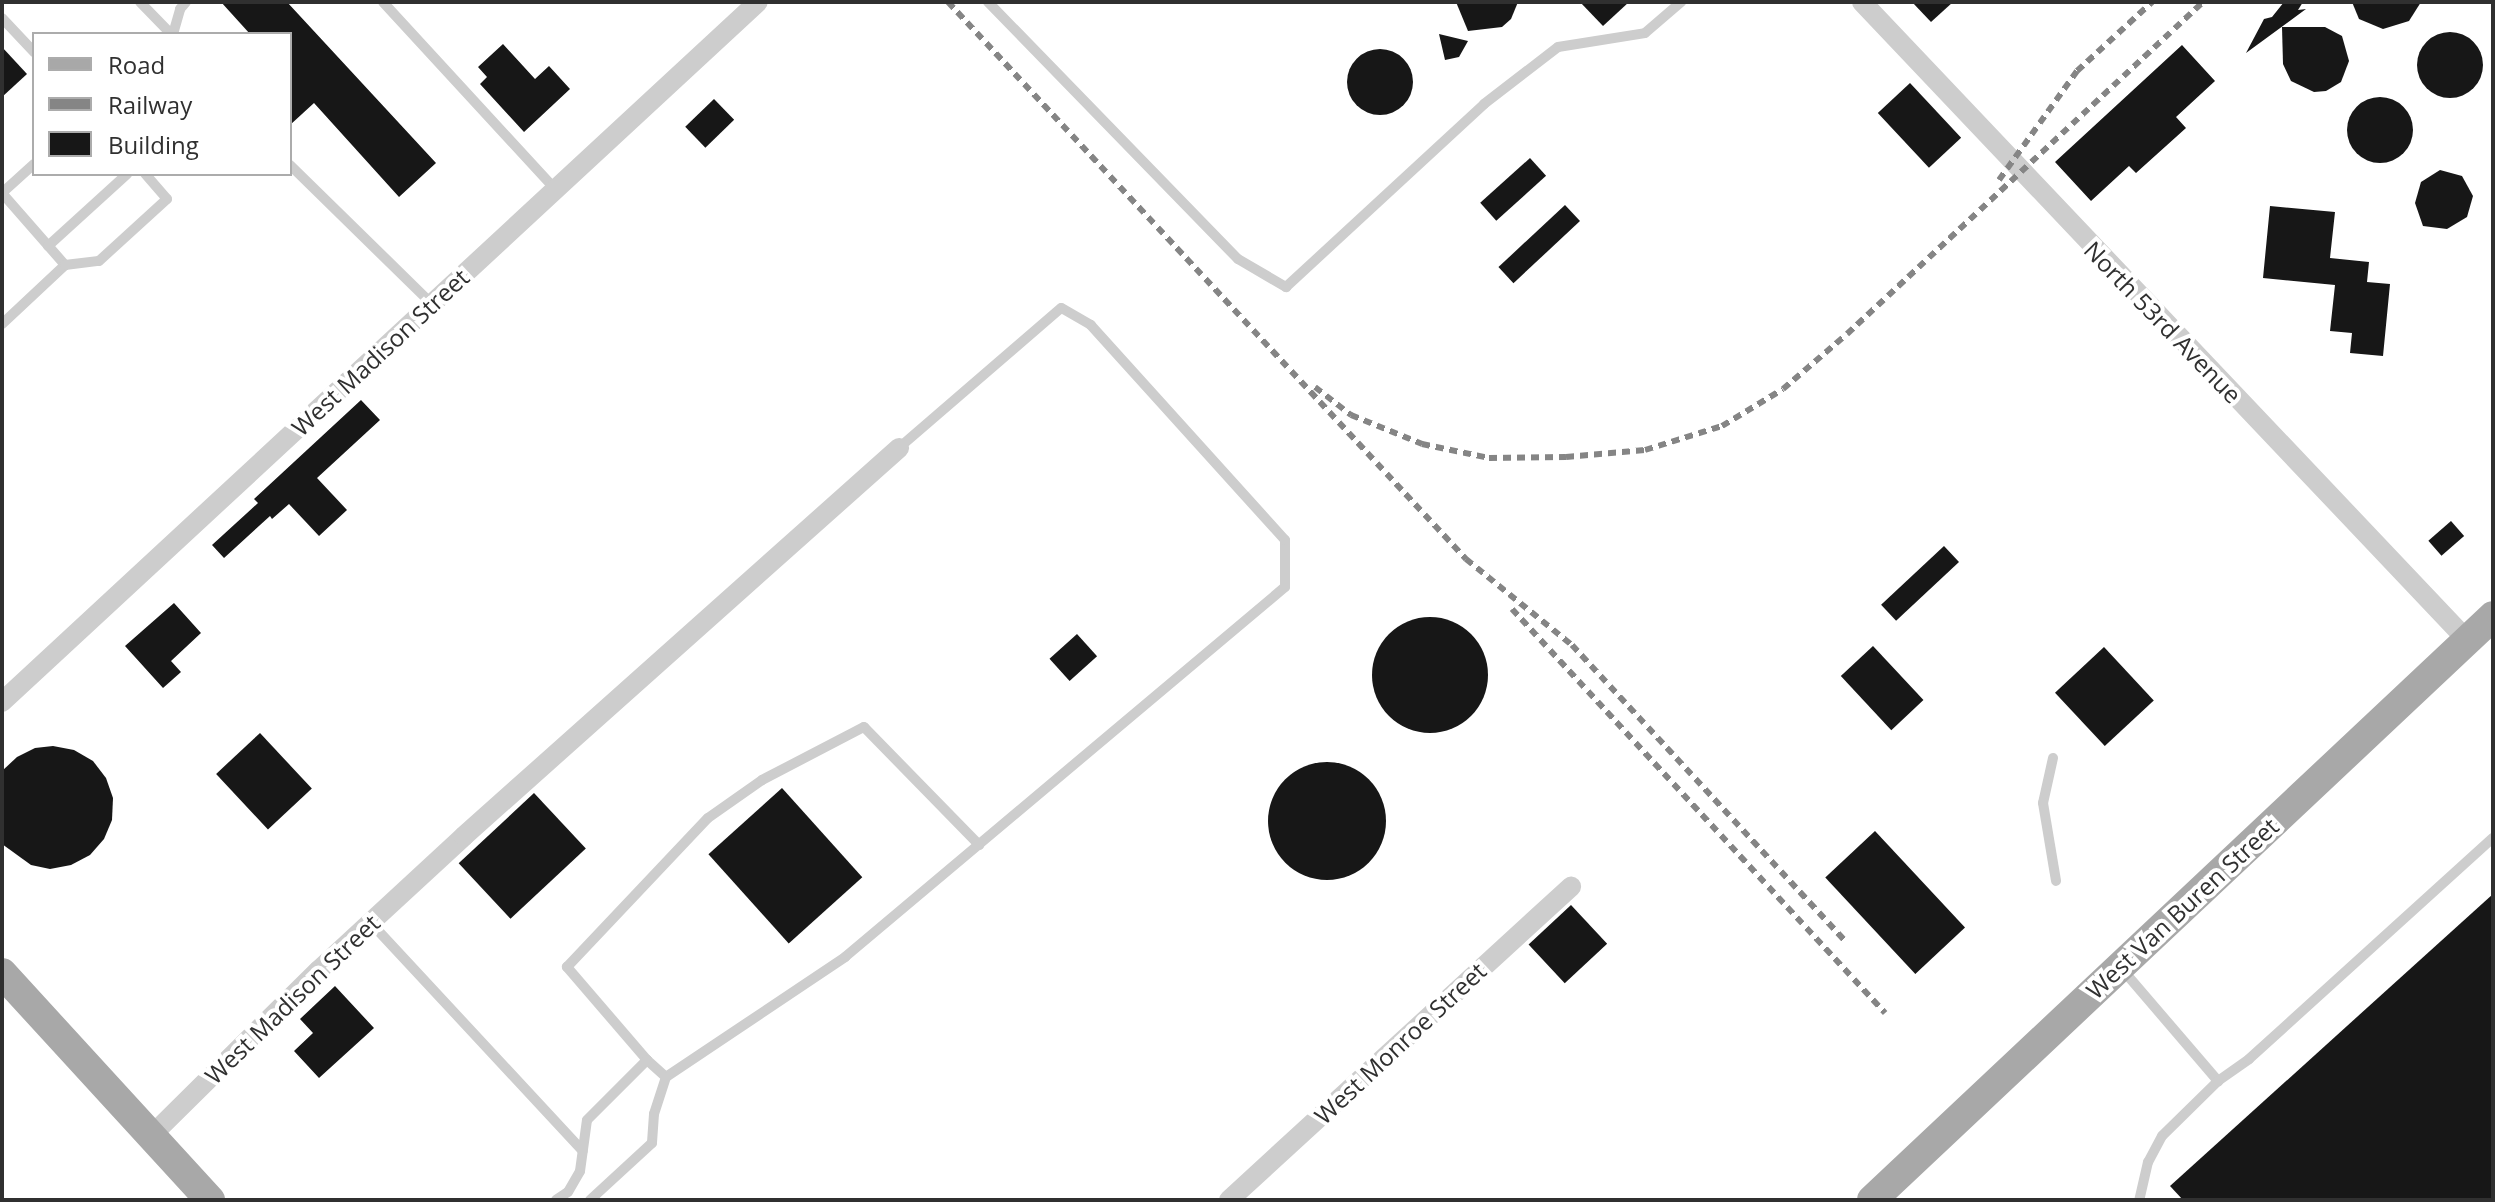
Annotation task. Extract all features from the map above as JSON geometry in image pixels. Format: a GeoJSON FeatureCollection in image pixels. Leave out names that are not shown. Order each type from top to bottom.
{"type":"FeatureCollection","features":[{"type":"Feature","properties":{"kind":"main road","name":"West Van Buren Street"},"geometry":{"type":"LineString","coordinates":[[1872,1200],[2493,616]]}},
{"type":"Feature","properties":{"kind":"main road"},"geometry":{"type":"LineString","coordinates":[[2,973],[210,1200]]}},
{"type":"Feature","properties":{"kind":"street","name":"West Madison Street"},"geometry":{"type":"LineString","coordinates":[[2,702],[758,2]]}},
{"type":"Feature","properties":{"kind":"street","name":"North 53rd Avenue"},"geometry":{"type":"LineString","coordinates":[[1862,2],[2020,173],[2467,640]]}},
{"type":"Feature","properties":{"kind":"street","name":"West Madison Street"},"geometry":{"type":"LineString","coordinates":[[158,1143],[371,923],[899,448]]}},
{"type":"Feature","properties":{"kind":"street","name":"West Monroe Street"},"geometry":{"type":"LineString","coordinates":[[1229,1200],[1571,887]]}},
{"type":"Feature","properties":{"kind":"lane"},"geometry":{"type":"LineString","coordinates":[[140,2],[170,32]]}},
{"type":"Feature","properties":{"kind":"lane"},"geometry":{"type":"LineString","coordinates":[[173,32],[180,9],[186,2]]}},
{"type":"Feature","properties":{"kind":"lane"},"geometry":{"type":"LineString","coordinates":[[383,2],[556,190]]}},
{"type":"Feature","properties":{"kind":"lane"},"geometry":{"type":"LineString","coordinates":[[988,2],[1238,259],[1286,287],[1484,104],[1558,47],[1645,33],[1681,2]]}},
{"type":"Feature","properties":{"kind":"lane"},"geometry":{"type":"LineString","coordinates":[[2,18],[32,50]]}},
{"type":"Feature","properties":{"kind":"lane"},"geometry":{"type":"LineString","coordinates":[[32,166],[2,193],[65,265]]}},
{"type":"Feature","properties":{"kind":"lane"},"geometry":{"type":"LineString","coordinates":[[292,167],[432,304]]}},
{"type":"Feature","properties":{"kind":"lane"},"geometry":{"type":"LineString","coordinates":[[48,246],[125,176]]}},
{"type":"Feature","properties":{"kind":"lane"},"geometry":{"type":"LineString","coordinates":[[2,324],[65,265],[99,261],[167,199],[147,176]]}},
{"type":"Feature","properties":{"kind":"lane"},"geometry":{"type":"LineString","coordinates":[[590,1200],[652,1143],[654,1114],[666,1077],[845,957],[1285,587],[1285,540],[1091,325],[1061,308],[899,448]]}},
{"type":"Feature","properties":{"kind":"lane"},"geometry":{"type":"LineString","coordinates":[[666,1077],[647,1060],[567,967],[708,818],[762,780],[864,727],[979,845]]}},
{"type":"Feature","properties":{"kind":"lane"},"geometry":{"type":"LineString","coordinates":[[2053,758],[2043,803],[2056,881]]}},
{"type":"Feature","properties":{"kind":"lane"},"geometry":{"type":"LineString","coordinates":[[2139,1200],[2148,1162],[2162,1136],[2218,1081],[2249,1059],[2493,838]]}},
{"type":"Feature","properties":{"kind":"lane"},"geometry":{"type":"LineString","coordinates":[[371,923],[583,1151]]}},
{"type":"Feature","properties":{"kind":"lane"},"geometry":{"type":"LineString","coordinates":[[2120,966],[2218,1081]]}},
{"type":"Feature","properties":{"kind":"lane"},"geometry":{"type":"LineString","coordinates":[[556,1200],[568,1192],[580,1171],[587,1120],[647,1060]]}},
{"type":"Feature","properties":{"kind":"building"},"geometry":{"type":"Polygon","coordinates":[[[221,2],[287,2],[436,163],[399,197],[314,103],[292,123],[292,32],[248,32],[221,2]]]}},
{"type":"Feature","properties":{"kind":"building"},"geometry":{"type":"Polygon","coordinates":[[[1456,2],[1518,2],[1511,19],[1502,27],[1468,31],[1456,2]]]}},
{"type":"Feature","properties":{"kind":"building"},"geometry":{"type":"Polygon","coordinates":[[[1580,2],[1629,2],[1603,26],[1580,2]]]}},
{"type":"Feature","properties":{"kind":"building"},"geometry":{"type":"Polygon","coordinates":[[[1912,2],[1953,2],[1931,22],[1912,2]]]}},
{"type":"Feature","properties":{"kind":"building"},"geometry":{"type":"Polygon","coordinates":[[[2284,2],[2303,2],[2298,10],[2306,9],[2246,53],[2264,19],[2272,17],[2284,2]]]}},
{"type":"Feature","properties":{"kind":"building"},"geometry":{"type":"Polygon","coordinates":[[[2352,2],[2421,2],[2409,21],[2383,29],[2359,19],[2352,2]]]}},
{"type":"Feature","properties":{"kind":"building"},"geometry":{"type":"Polygon","coordinates":[[[2282,27],[2325,27],[2342,36],[2349,61],[2341,82],[2326,91],[2314,92],[2291,81],[2283,64],[2282,27]]]}},
{"type":"Feature","properties":{"kind":"building"},"geometry":{"type":"Polygon","coordinates":[[[2444,32],[2456,32],[2468,37],[2478,47],[2483,65],[2481,78],[2468,93],[2456,98],[2444,98],[2432,93],[2422,83],[2417,71],[2417,59],[2422,47],[2432,37],[2444,32]]]}},
{"type":"Feature","properties":{"kind":"building"},"geometry":{"type":"Polygon","coordinates":[[[1439,34],[1468,41],[1459,57],[1445,60],[1439,34]]]}},
{"type":"Feature","properties":{"kind":"building"},"geometry":{"type":"Polygon","coordinates":[[[503,44],[535,79],[549,66],[570,89],[524,132],[480,84],[487,77],[478,67],[503,44]]]}},
{"type":"Feature","properties":{"kind":"building"},"geometry":{"type":"Polygon","coordinates":[[[2182,45],[2215,81],[2176,117],[2186,128],[2136,173],[2129,166],[2091,201],[2055,162],[2182,45]]]}},
{"type":"Feature","properties":{"kind":"building"},"geometry":{"type":"Polygon","coordinates":[[[2,47],[27,74],[2,97],[2,47]]]}},
{"type":"Feature","properties":{"kind":"building"},"geometry":{"type":"Polygon","coordinates":[[[1386,49],[1404,58],[1411,69],[1411,95],[1404,106],[1393,113],[1374,115],[1356,106],[1349,95],[1347,76],[1356,58],[1367,51],[1386,49]]]}},
{"type":"Feature","properties":{"kind":"building"},"geometry":{"type":"Polygon","coordinates":[[[1910,83],[1961,138],[1929,168],[1878,113],[1910,83]]]}},
{"type":"Feature","properties":{"kind":"building"},"geometry":{"type":"Polygon","coordinates":[[[2374,97],[2386,97],[2398,102],[2408,112],[2413,130],[2411,143],[2398,158],[2386,163],[2374,163],[2362,158],[2352,148],[2347,136],[2347,124],[2352,112],[2362,102],[2374,97]]]}},
{"type":"Feature","properties":{"kind":"building"},"geometry":{"type":"Polygon","coordinates":[[[714,99],[734,120],[705,148],[685,127],[714,99]]]}},
{"type":"Feature","properties":{"kind":"building"},"geometry":{"type":"Polygon","coordinates":[[[1530,158],[1546,176],[1496,221],[1480,203],[1530,158]]]}},
{"type":"Feature","properties":{"kind":"building"},"geometry":{"type":"Polygon","coordinates":[[[2440,170],[2462,176],[2473,196],[2467,217],[2447,229],[2423,226],[2415,203],[2421,182],[2440,170]]]}},
{"type":"Feature","properties":{"kind":"building"},"geometry":{"type":"Polygon","coordinates":[[[1565,205],[1580,221],[1513,283],[1498,267],[1565,205]]]}},
{"type":"Feature","properties":{"kind":"building"},"geometry":{"type":"Polygon","coordinates":[[[2270,206],[2335,212],[2330,258],[2369,262],[2367,282],[2390,284],[2383,356],[2350,353],[2352,333],[2330,331],[2335,285],[2263,278],[2270,206]]]}},
{"type":"Feature","properties":{"kind":"building"},"geometry":{"type":"Polygon","coordinates":[[[361,400],[380,420],[317,478],[347,510],[319,536],[289,504],[272,519],[270,516],[224,558],[212,545],[258,503],[254,499],[361,400]]]}},
{"type":"Feature","properties":{"kind":"building"},"geometry":{"type":"Polygon","coordinates":[[[2451,521],[2464,536],[2441,556],[2428,541],[2451,521]]]}},
{"type":"Feature","properties":{"kind":"building"},"geometry":{"type":"Polygon","coordinates":[[[1944,546],[1959,562],[1896,621],[1881,605],[1944,546]]]}},
{"type":"Feature","properties":{"kind":"building"},"geometry":{"type":"Polygon","coordinates":[[[174,603],[201,633],[171,661],[181,672],[163,688],[125,646],[174,603]]]}},
{"type":"Feature","properties":{"kind":"building"},"geometry":{"type":"Polygon","coordinates":[[[1430,617],[1452,621],[1471,634],[1484,653],[1488,675],[1484,697],[1471,716],[1452,729],[1430,733],[1408,729],[1389,716],[1376,697],[1372,675],[1376,653],[1389,634],[1408,621],[1430,617]]]}},
{"type":"Feature","properties":{"kind":"building"},"geometry":{"type":"Polygon","coordinates":[[[1077,634],[1097,656],[1070,681],[1050,659],[1077,634]]]}},
{"type":"Feature","properties":{"kind":"building"},"geometry":{"type":"Polygon","coordinates":[[[1873,646],[1923,700],[1891,730],[1841,676],[1873,646]]]}},
{"type":"Feature","properties":{"kind":"building"},"geometry":{"type":"Polygon","coordinates":[[[2104,647],[2154,700],[2105,746],[2055,693],[2104,647]]]}},
{"type":"Feature","properties":{"kind":"building"},"geometry":{"type":"Polygon","coordinates":[[[260,733],[312,789],[268,830],[216,774],[260,733]]]}},
{"type":"Feature","properties":{"kind":"building"},"geometry":{"type":"Polygon","coordinates":[[[53,746],[74,750],[93,761],[106,778],[113,798],[112,820],[104,839],[90,855],[71,865],[50,869],[31,865],[2,844],[2,771],[17,757],[35,748],[53,746]]]}},
{"type":"Feature","properties":{"kind":"building"},"geometry":{"type":"Polygon","coordinates":[[[1327,762],[1350,766],[1369,779],[1382,798],[1386,821],[1382,844],[1369,863],[1350,876],[1327,880],[1304,876],[1285,863],[1272,844],[1268,821],[1272,798],[1285,779],[1304,766],[1327,762]]]}},
{"type":"Feature","properties":{"kind":"building"},"geometry":{"type":"Polygon","coordinates":[[[782,788],[862,877],[789,943],[708,854],[782,788]]]}},
{"type":"Feature","properties":{"kind":"building"},"geometry":{"type":"Polygon","coordinates":[[[534,793],[586,849],[511,919],[459,863],[534,793]]]}},
{"type":"Feature","properties":{"kind":"building"},"geometry":{"type":"Polygon","coordinates":[[[1875,831],[1965,928],[1915,974],[1825,877],[1875,831]]]}},
{"type":"Feature","properties":{"kind":"building"},"geometry":{"type":"Polygon","coordinates":[[[2493,894],[2493,1200],[2183,1200],[2170,1186],[2493,894]]]}},
{"type":"Feature","properties":{"kind":"building"},"geometry":{"type":"Polygon","coordinates":[[[1571,905],[1607,944],[1565,983],[1529,945],[1571,905]]]}},
{"type":"Feature","properties":{"kind":"building"},"geometry":{"type":"Polygon","coordinates":[[[335,986],[374,1028],[319,1078],[294,1051],[313,1033],[300,1019],[335,986]]]}},
{"type":"Feature","properties":{"kind":"railway"},"geometry":{"type":"LineString","coordinates":[[948,2],[1466,559],[1572,645],[1846,942]]}},
{"type":"Feature","properties":{"kind":"railway"},"geometry":{"type":"LineString","coordinates":[[1999,180],[2077,71],[2152,2]]}},
{"type":"Feature","properties":{"kind":"railway"},"geometry":{"type":"LineString","coordinates":[[1315,387],[1351,415],[1422,444],[1489,458],[1566,457],[1645,450],[1722,426],[1783,389],[1847,334],[2203,2]]}},
{"type":"Feature","properties":{"kind":"railway"},"geometry":{"type":"LineString","coordinates":[[1512,609],[1885,1013]]}}]}
